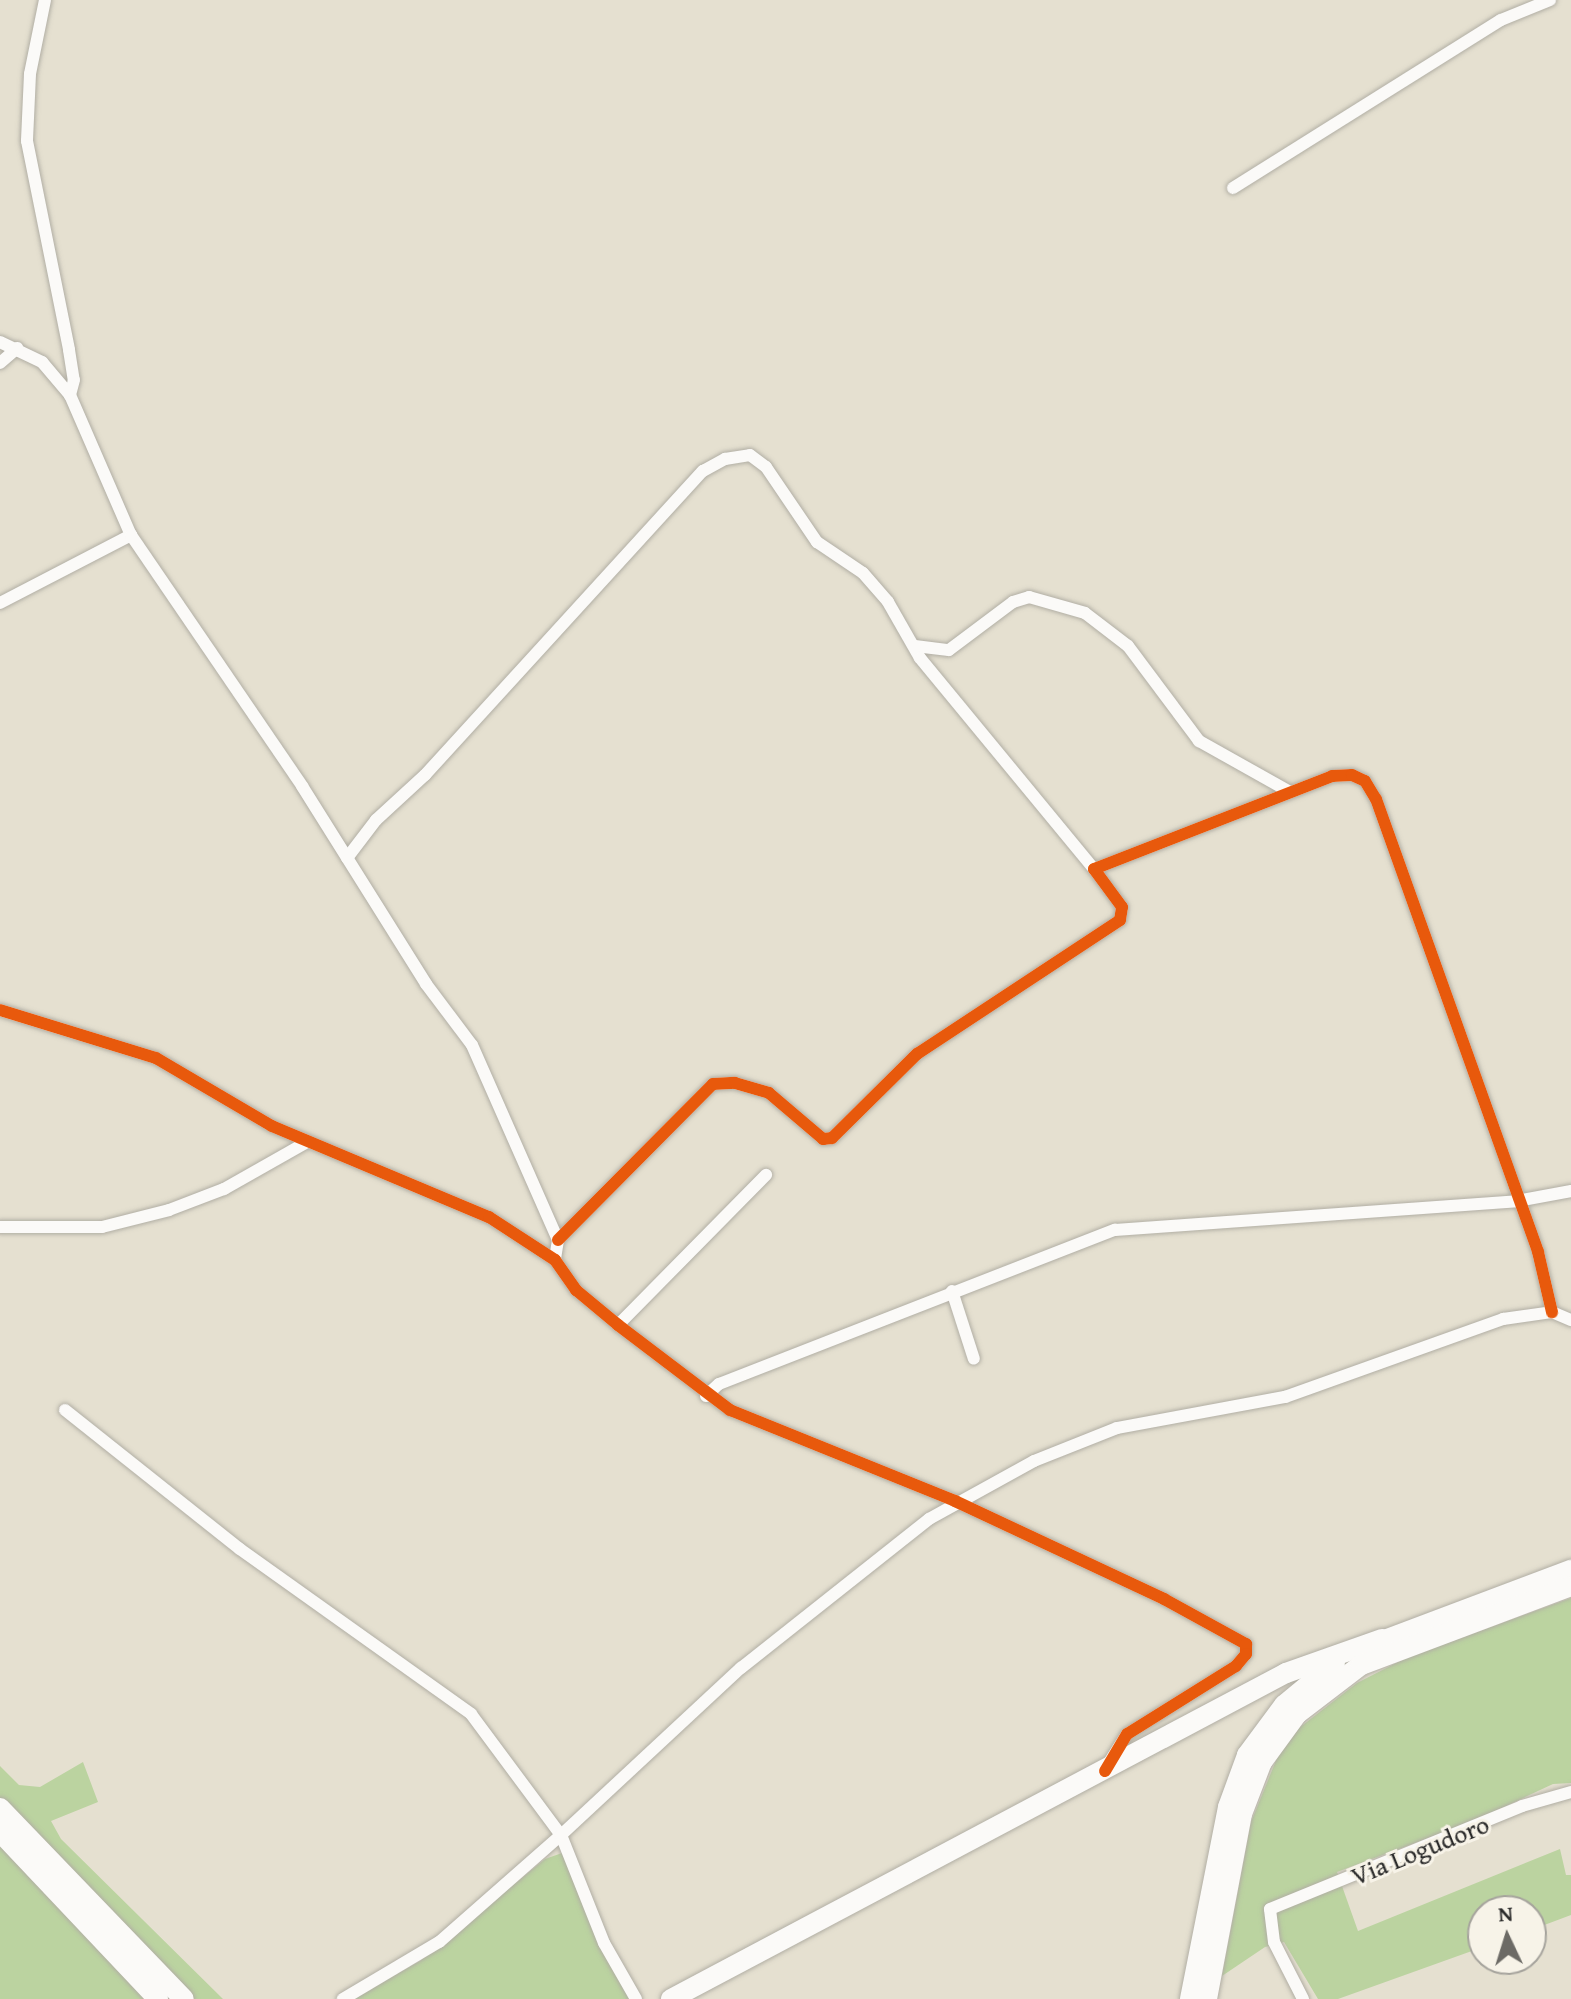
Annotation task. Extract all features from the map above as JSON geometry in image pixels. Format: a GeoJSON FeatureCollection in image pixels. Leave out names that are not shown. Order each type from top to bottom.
{"type":"FeatureCollection","features":[{"type":"Feature","properties":{"kind":"highway"},"geometry":{"type":"LineString","coordinates":[[671,1999],[1286,1673],[1571,1570]]}},
{"type":"Feature","properties":{"kind":"highway"},"geometry":{"type":"LineString","coordinates":[[1207,1999],[1242,1814],[1262,1762],[1297,1714],[1361,1665],[1571,1586]]}},
{"type":"Feature","properties":{"kind":"highway"},"geometry":{"type":"LineString","coordinates":[[1190,1999],[1228,1807],[1247,1755],[1284,1705],[1322,1669],[1382,1639]]}},
{"type":"Feature","properties":{"kind":"highway"},"geometry":{"type":"LineString","coordinates":[[0,1808],[184,1999]]}},
{"type":"Feature","properties":{"kind":"highway"},"geometry":{"type":"LineString","coordinates":[[0,1832],[158,1999]]}},
{"type":"Feature","properties":{"kind":"street"},"geometry":{"type":"LineString","coordinates":[[45,0],[30,74],[27,141],[69,350],[74,380],[70,395]]}},
{"type":"Feature","properties":{"kind":"street"},"geometry":{"type":"LineString","coordinates":[[1233,188],[1501,20],[1550,0]]}},
{"type":"Feature","properties":{"kind":"street"},"geometry":{"type":"LineString","coordinates":[[0,342],[42,362],[70,395],[97,448],[131,535],[347,858],[426,984],[472,1045],[558,1240],[555,1260]]}},
{"type":"Feature","properties":{"kind":"street"},"geometry":{"type":"LineString","coordinates":[[0,363],[17,348]]}},
{"type":"Feature","properties":{"kind":"street"},"geometry":{"type":"LineString","coordinates":[[347,858],[376,820],[425,775],[604,575],[703,471],[725,459],[750,455],[766,467],[817,542],[863,573],[915,646],[1122,907],[1120,920],[917,1054],[832,1138],[823,1139],[769,1093],[735,1083],[713,1084],[558,1240]]}},
{"type":"Feature","properties":{"kind":"street"},"geometry":{"type":"LineString","coordinates":[[0,603],[131,535]]}},
{"type":"Feature","properties":{"kind":"street"},"geometry":{"type":"LineString","coordinates":[[915,646],[932,652],[949,650],[1013,602],[1029,597],[1085,613],[1128,646],[1199,741],[1290,792]]}},
{"type":"Feature","properties":{"kind":"street"},"geometry":{"type":"LineString","coordinates":[[1094,869],[1332,776],[1352,775],[1365,781],[1376,799],[1544,1271],[1552,1312]]}},
{"type":"Feature","properties":{"kind":"street"},"geometry":{"type":"LineString","coordinates":[[0,1010],[156,1058],[307,1142],[489,1217],[555,1260],[576,1290],[706,1396],[955,1501],[1164,1599],[1246,1644],[1246,1654],[1236,1666],[1127,1734],[1105,1771]]}},
{"type":"Feature","properties":{"kind":"street"},"geometry":{"type":"LineString","coordinates":[[0,1227],[102,1227],[169,1210],[224,1189],[307,1142]]}},
{"type":"Feature","properties":{"kind":"street"},"geometry":{"type":"LineString","coordinates":[[618,1325],[766,1175]]}},
{"type":"Feature","properties":{"kind":"street"},"geometry":{"type":"LineString","coordinates":[[706,1396],[719,1384],[1115,1230],[1517,1201],[1571,1191]]}},
{"type":"Feature","properties":{"kind":"street"},"geometry":{"type":"LineString","coordinates":[[952,1291],[974,1359]]}},
{"type":"Feature","properties":{"kind":"street"},"geometry":{"type":"LineString","coordinates":[[343,1999],[439,1942],[561,1835],[741,1668],[955,1501],[1117,1428],[1285,1397],[1464,1332],[1552,1312],[1571,1320]]}},
{"type":"Feature","properties":{"kind":"street"},"geometry":{"type":"LineString","coordinates":[[65,1410],[240,1549],[471,1714],[561,1835],[604,1943],[636,1999]]}},
{"type":"Feature","properties":{"kind":"street","name":"Via Logudoro"},"geometry":{"type":"LineString","coordinates":[[1303,1999],[1274,1942],[1270,1909],[1522,1806],[1571,1792]]}},
{"type":"Feature","properties":{"kind":"green space"},"geometry":{"type":"Polygon","coordinates":[[[1571,1598],[1571,1783],[1553,1784],[1474,1821],[1337,1872],[1358,1931],[1560,1849],[1566,1875],[1571,1875],[1571,1915],[1547,1924],[1547,1895],[1467,1895],[1467,1953],[1338,1999],[1318,1999],[1284,1942],[1265,1947],[1222,1976],[1251,1822],[1277,1758],[1299,1728],[1357,1683],[1406,1658],[1571,1598]]]}},
{"type":"Feature","properties":{"kind":"green space"},"geometry":{"type":"Polygon","coordinates":[[[83,1762],[98,1802],[51,1821],[61,1839],[223,1999],[191,1999],[0,1798],[0,1766],[19,1785],[40,1787],[83,1762]]]}},
{"type":"Feature","properties":{"kind":"green space"},"geometry":{"type":"Polygon","coordinates":[[[0,1845],[59,1905],[144,1999],[0,1999],[0,1845]]]}},
{"type":"Feature","properties":{"kind":"green space"},"geometry":{"type":"Polygon","coordinates":[[[562,1853],[630,1999],[353,1999],[420,1961],[545,1859],[562,1853]]]}},
{"type":"Feature","properties":{"kind":"cycle path"},"geometry":{"type":"LineString","coordinates":[[558,1240],[713,1084],[735,1083],[769,1093],[823,1139],[832,1138],[917,1054],[1120,920],[1122,907],[1094,869],[1332,776],[1352,775],[1365,781],[1376,799],[1538,1252],[1552,1312]]}},
{"type":"Feature","properties":{"kind":"cycle path"},"geometry":{"type":"LineString","coordinates":[[0,1010],[156,1058],[272,1126],[489,1217],[555,1260],[576,1290],[730,1410],[955,1501],[1164,1599],[1246,1644],[1246,1654],[1236,1666],[1127,1734],[1105,1771]]}}]}
